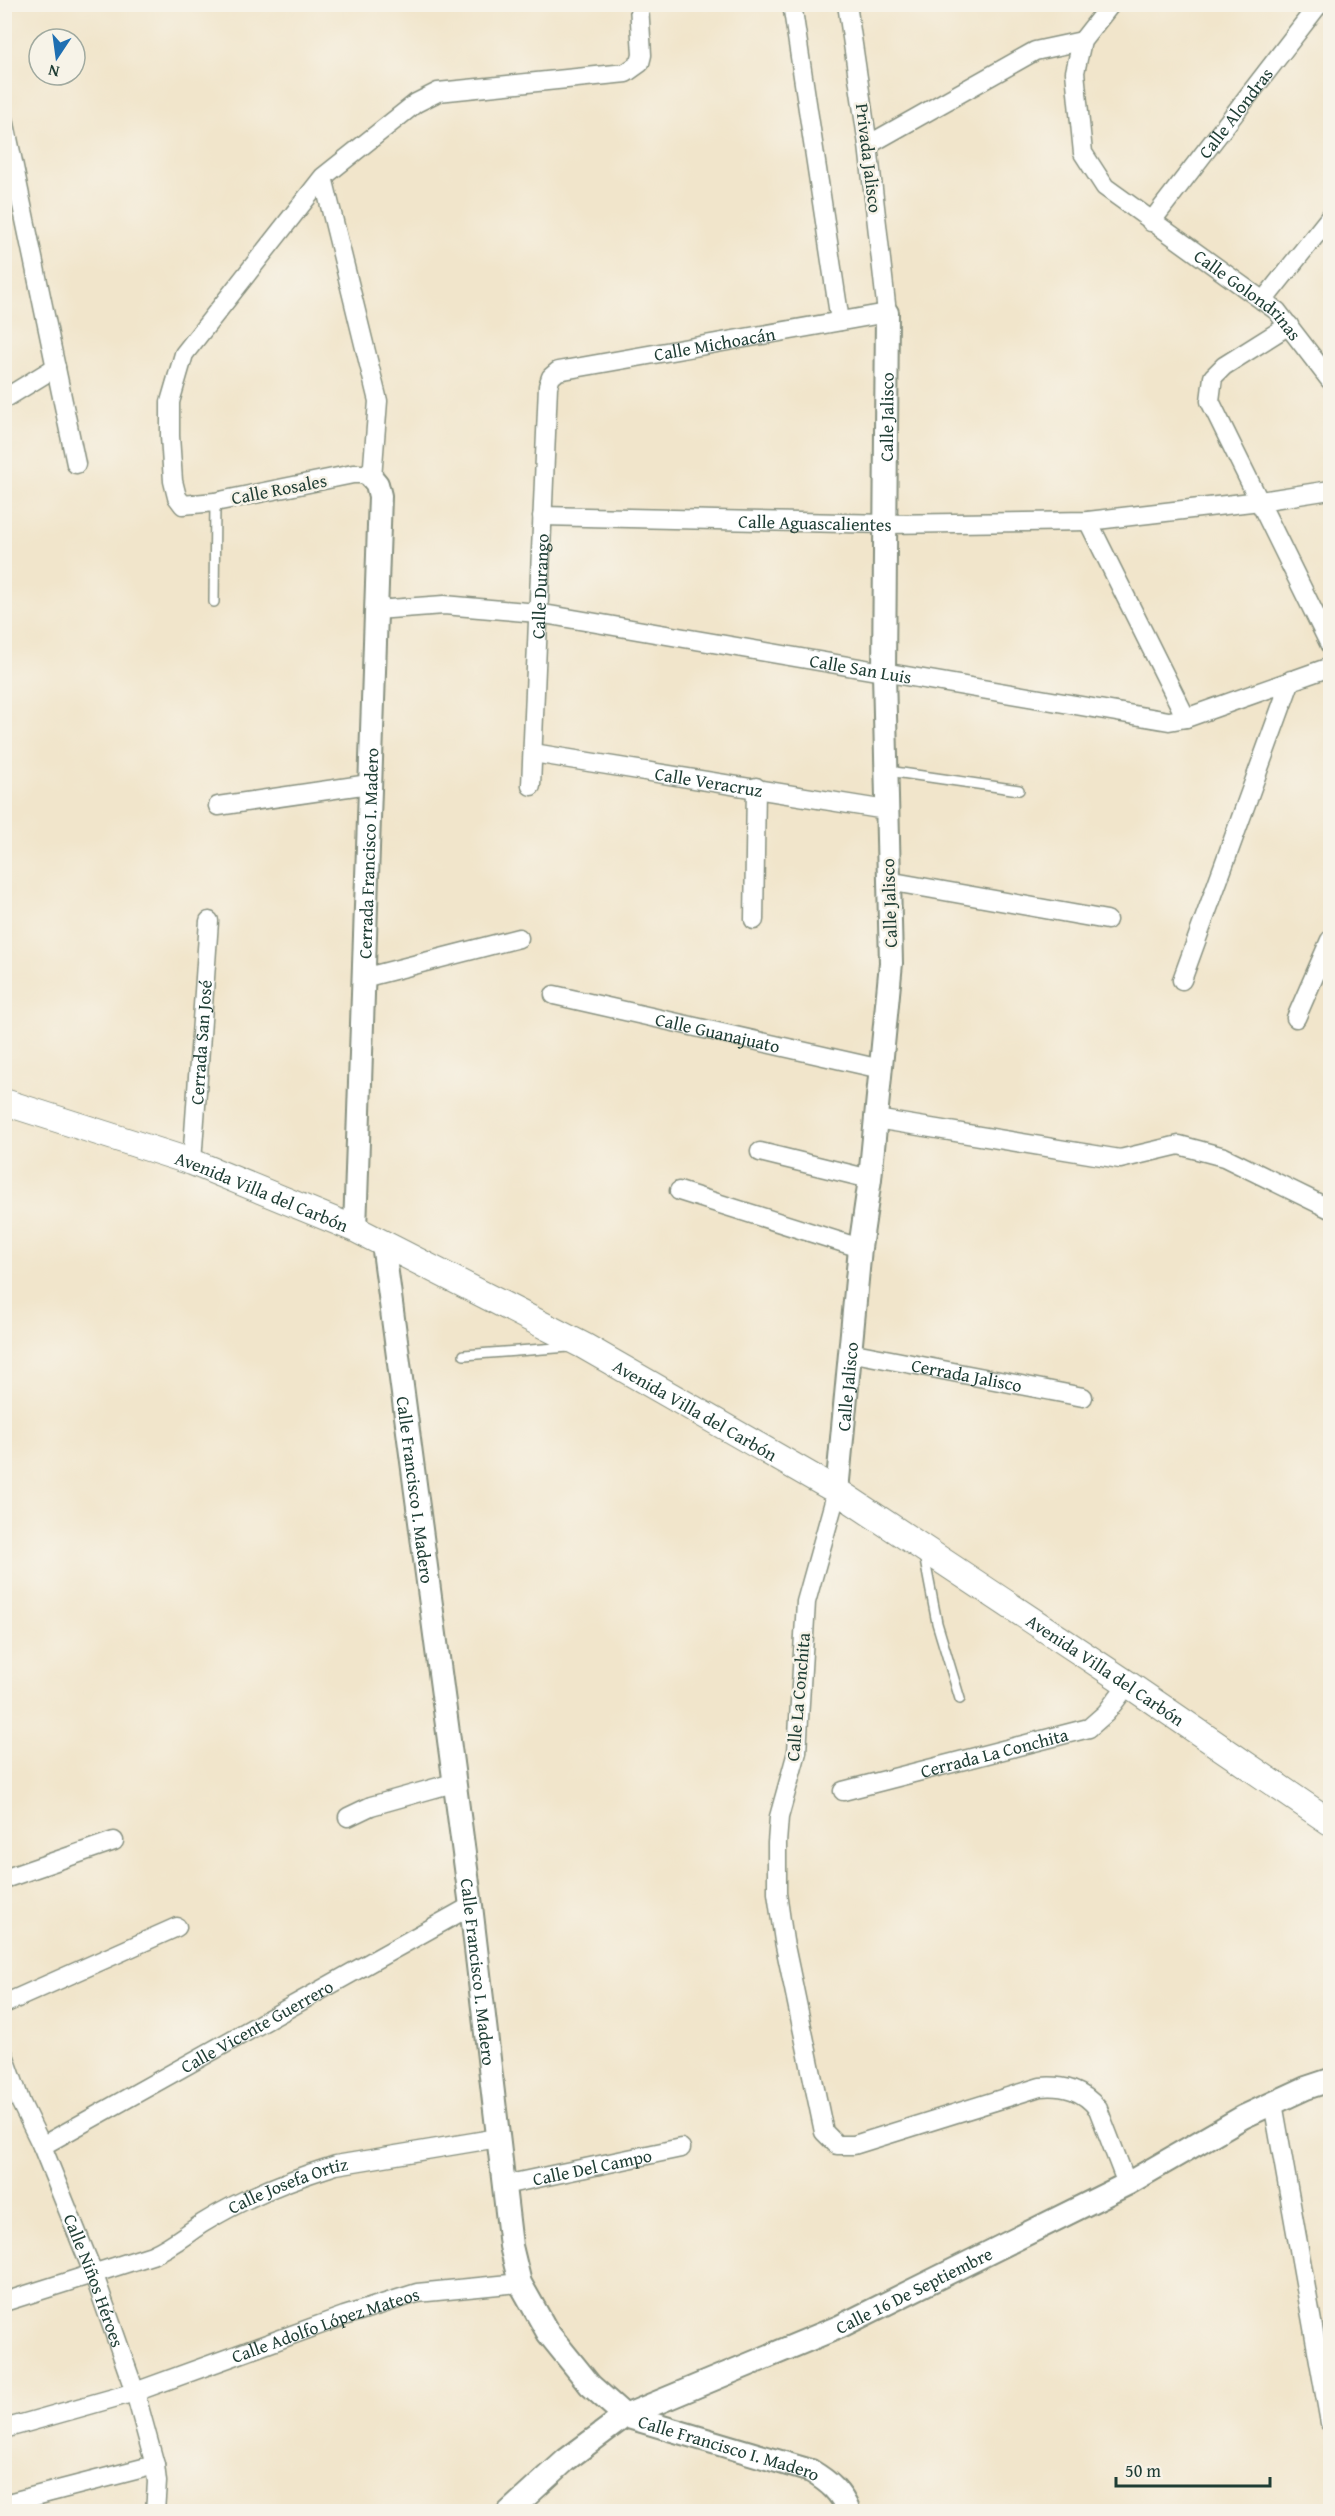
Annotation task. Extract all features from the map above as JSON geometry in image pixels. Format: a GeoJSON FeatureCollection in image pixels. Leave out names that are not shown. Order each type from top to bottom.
{"type":"FeatureCollection","features":[{"type":"Feature","properties":{"kind":"main road","name":"Avenida Villa del Carbón"},"geometry":{"type":"LineString","coordinates":[[4,1102],[192,1162],[355,1229],[584,1346],[837,1491],[1128,1684],[1330,1822]]}},
{"type":"Feature","properties":{"kind":"street"},"geometry":{"type":"LineString","coordinates":[[372,478],[378,401],[323,177],[416,103],[438,92],[626,73],[640,63],[642,55],[639,4]]}},
{"type":"Feature","properties":{"kind":"street"},"geometry":{"type":"LineString","coordinates":[[792,4],[840,321]]}},
{"type":"Feature","properties":{"kind":"street","name":"Privada Jalisco"},"geometry":{"type":"LineString","coordinates":[[847,4],[868,145],[887,313]]}},
{"type":"Feature","properties":{"kind":"street"},"geometry":{"type":"LineString","coordinates":[[868,145],[1035,51],[1082,40],[1111,4]]}},
{"type":"Feature","properties":{"kind":"street","name":"Calle Alondras"},"geometry":{"type":"LineString","coordinates":[[1151,222],[1319,4]]}},
{"type":"Feature","properties":{"kind":"street","name":"Calle Golondrinas"},"geometry":{"type":"LineString","coordinates":[[1082,40],[1075,72],[1083,153],[1105,187],[1263,301],[1289,325],[1330,380]]}},
{"type":"Feature","properties":{"kind":"street"},"geometry":{"type":"LineString","coordinates":[[4,119],[76,464]]}},
{"type":"Feature","properties":{"kind":"street","name":"Calle Rosales"},"geometry":{"type":"LineString","coordinates":[[323,177],[184,354],[170,402],[173,481],[180,503],[186,506],[353,474],[362,474],[372,478]]}},
{"type":"Feature","properties":{"kind":"street"},"geometry":{"type":"LineString","coordinates":[[1263,301],[1330,217]]}},
{"type":"Feature","properties":{"kind":"street","name":"Calle Michoacán"},"geometry":{"type":"LineString","coordinates":[[548,386],[551,376],[558,371],[887,313]]}},
{"type":"Feature","properties":{"kind":"street","name":"Calle Jalisco"},"geometry":{"type":"LineString","coordinates":[[837,1491],[849,1352],[870,1179],[891,963],[884,673],[887,313]]}},
{"type":"Feature","properties":{"kind":"street"},"geometry":{"type":"LineString","coordinates":[[1289,325],[1224,366],[1213,376],[1210,401],[1330,645]]}},
{"type":"Feature","properties":{"kind":"street"},"geometry":{"type":"LineString","coordinates":[[4,399],[56,367]]}},
{"type":"Feature","properties":{"kind":"street","name":"Calle Durango"},"geometry":{"type":"LineString","coordinates":[[531,786],[548,386]]}},
{"type":"Feature","properties":{"kind":"street","name":"Cerrada Francisco I. Madero"},"geometry":{"type":"LineString","coordinates":[[355,1229],[380,496],[377,484],[372,478]]}},
{"type":"Feature","properties":{"kind":"street","name":"Calle Aguascalientes"},"geometry":{"type":"LineString","coordinates":[[542,516],[886,524],[1088,521],[1260,501],[1330,490]]}},
{"type":"Feature","properties":{"kind":"street"},"geometry":{"type":"LineString","coordinates":[[1088,521],[1186,718]]}},
{"type":"Feature","properties":{"kind":"street","name":"Calle San Luis"},"geometry":{"type":"LineString","coordinates":[[376,610],[444,605],[538,613],[1169,721],[1186,718],[1330,667]]}},
{"type":"Feature","properties":{"kind":"street"},"geometry":{"type":"LineString","coordinates":[[1182,980],[1291,680]]}},
{"type":"Feature","properties":{"kind":"street","name":"Calle Veracruz"},"geometry":{"type":"LineString","coordinates":[[532,753],[886,810]]}},
{"type":"Feature","properties":{"kind":"street"},"geometry":{"type":"LineString","coordinates":[[218,806],[369,784]]}},
{"type":"Feature","properties":{"kind":"street"},"geometry":{"type":"LineString","coordinates":[[754,920],[756,788]]}},
{"type":"Feature","properties":{"kind":"street"},"geometry":{"type":"LineString","coordinates":[[888,881],[1107,920]]}},
{"type":"Feature","properties":{"kind":"street","name":"Cerrada San José"},"geometry":{"type":"LineString","coordinates":[[192,1162],[209,921]]}},
{"type":"Feature","properties":{"kind":"street"},"geometry":{"type":"LineString","coordinates":[[363,978],[519,938]]}},
{"type":"Feature","properties":{"kind":"street"},"geometry":{"type":"LineString","coordinates":[[1296,1018],[1330,940]]}},
{"type":"Feature","properties":{"kind":"street","name":"Calle Guanajuato"},"geometry":{"type":"LineString","coordinates":[[554,995],[881,1069]]}},
{"type":"Feature","properties":{"kind":"street"},"geometry":{"type":"LineString","coordinates":[[876,1119],[1120,1159],[1179,1145],[1224,1157],[1330,1209]]}},
{"type":"Feature","properties":{"kind":"street"},"geometry":{"type":"LineString","coordinates":[[760,1152],[870,1179]]}},
{"type":"Feature","properties":{"kind":"street"},"geometry":{"type":"LineString","coordinates":[[679,1191],[860,1248]]}},
{"type":"Feature","properties":{"kind":"street","name":"Calle Francisco I. Madero"},"geometry":{"type":"LineString","coordinates":[[383,1243],[471,1906],[511,2246],[520,2283],[538,2317],[560,2349],[590,2385],[625,2415],[811,2471],[830,2483],[844,2500],[849,2511]]}},
{"type":"Feature","properties":{"kind":"street","name":"Cerrada Jalisco"},"geometry":{"type":"LineString","coordinates":[[849,1352],[1083,1397]]}},
{"type":"Feature","properties":{"kind":"street","name":"Calle La Conchita"},"geometry":{"type":"LineString","coordinates":[[837,1491],[806,1602],[797,1752],[779,1817],[777,1893],[784,1941],[824,2132],[831,2142],[845,2147],[1040,2087],[1068,2088],[1091,2100],[1098,2109],[1127,2184]]}},
{"type":"Feature","properties":{"kind":"street","name":"Cerrada La Conchita"},"geometry":{"type":"LineString","coordinates":[[843,1791],[1089,1728],[1106,1713],[1128,1684]]}},
{"type":"Feature","properties":{"kind":"street"},"geometry":{"type":"LineString","coordinates":[[348,1817],[380,1803],[453,1783]]}},
{"type":"Feature","properties":{"kind":"street"},"geometry":{"type":"LineString","coordinates":[[4,1880],[114,1841]]}},
{"type":"Feature","properties":{"kind":"street","name":"Calle Vicente Guerrero"},"geometry":{"type":"LineString","coordinates":[[42,2146],[471,1906]]}},
{"type":"Feature","properties":{"kind":"street"},"geometry":{"type":"LineString","coordinates":[[4,2004],[177,1927]]}},
{"type":"Feature","properties":{"kind":"street","name":"Calle Niños Héroes"},"geometry":{"type":"LineString","coordinates":[[4,2055],[7,2075],[42,2146],[93,2275],[135,2392],[155,2465],[157,2482],[155,2511]]}},
{"type":"Feature","properties":{"kind":"street","name":"Calle 16 De Septiembre"},"geometry":{"type":"LineString","coordinates":[[509,2511],[566,2460],[625,2415],[839,2327],[1127,2184],[1244,2117],[1330,2080]]}},
{"type":"Feature","properties":{"kind":"street"},"geometry":{"type":"LineString","coordinates":[[1273,2103],[1330,2423]]}},
{"type":"Feature","properties":{"kind":"street","name":"Calle Josefa Ortiz"},"geometry":{"type":"LineString","coordinates":[[4,2302],[93,2275],[165,2249],[226,2210],[336,2165],[498,2138]]}},
{"type":"Feature","properties":{"kind":"street","name":"Calle Del Campo"},"geometry":{"type":"LineString","coordinates":[[504,2185],[681,2148]]}},
{"type":"Feature","properties":{"kind":"street","name":"Calle Adolfo López Mateos"},"geometry":{"type":"LineString","coordinates":[[4,2430],[135,2392],[344,2316],[417,2293],[520,2283]]}},
{"type":"Feature","properties":{"kind":"street"},"geometry":{"type":"LineString","coordinates":[[4,2504],[155,2465]]}},
{"type":"Feature","properties":{"kind":"lane"},"geometry":{"type":"LineString","coordinates":[[214,602],[215,502]]}},
{"type":"Feature","properties":{"kind":"lane"},"geometry":{"type":"LineString","coordinates":[[888,771],[1019,790]]}},
{"type":"Feature","properties":{"kind":"lane"},"geometry":{"type":"LineString","coordinates":[[464,1354],[584,1346]]}},
{"type":"Feature","properties":{"kind":"lane"},"geometry":{"type":"LineString","coordinates":[[923,1550],[937,1623],[960,1699]]}}]}
